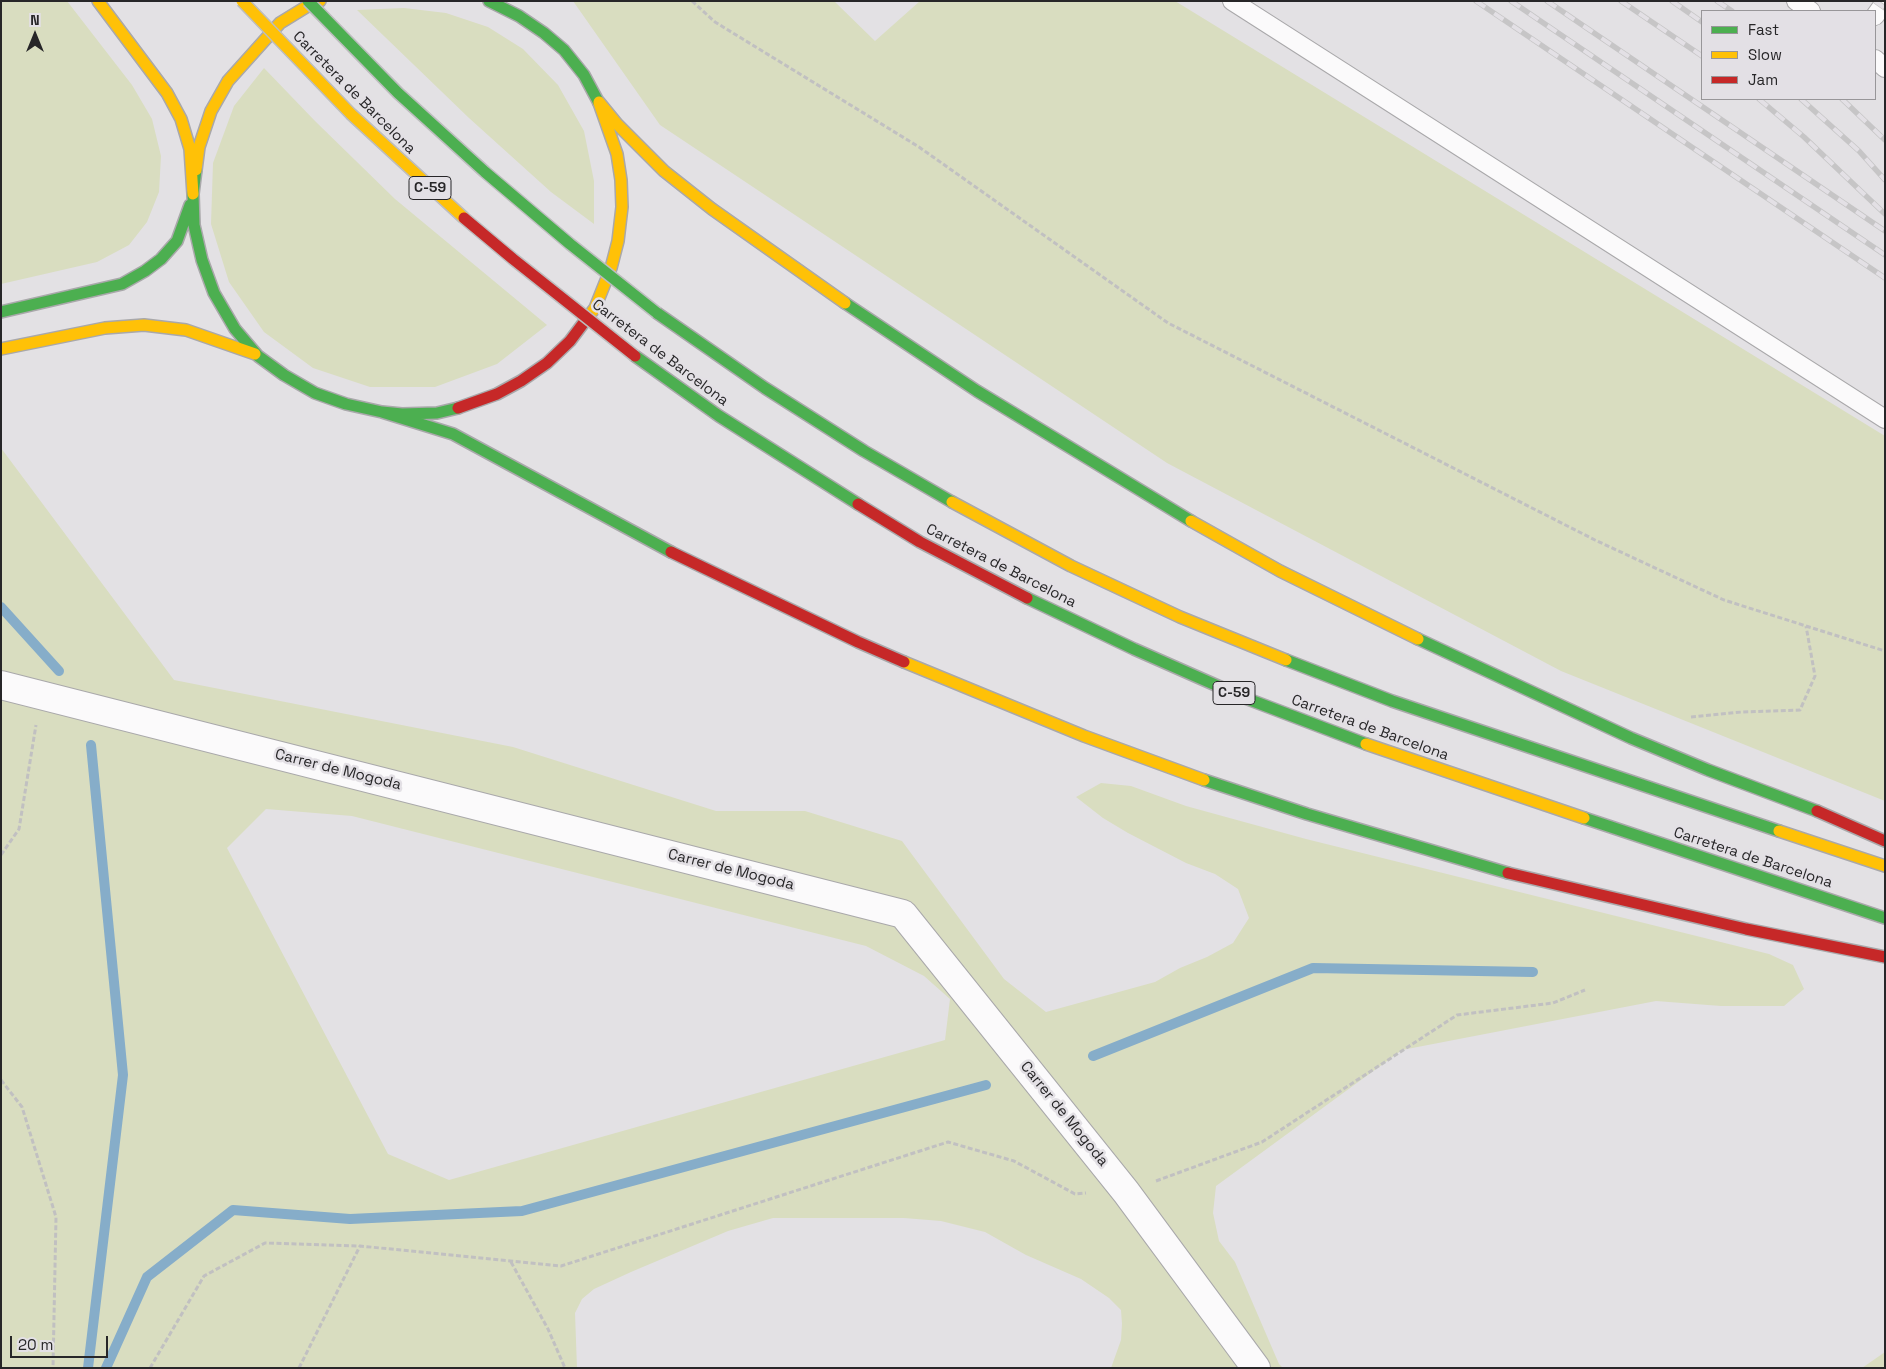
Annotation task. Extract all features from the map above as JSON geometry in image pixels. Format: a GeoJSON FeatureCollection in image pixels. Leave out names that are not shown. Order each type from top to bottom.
{"type":"FeatureCollection","features":[{"type":"Feature","properties":{"kind":"main road"},"geometry":{"type":"LineString","coordinates":[[98,1],[167,93],[181,119],[190,149],[194,225],[214,294],[235,329],[258,356],[284,375],[315,392],[346,404],[382,412],[453,434],[676,555],[858,642],[954,684],[1056,725],[1184,773],[1325,820],[1516,875],[1727,925],[1885,957]]}},
{"type":"Feature","properties":{"kind":"main road","name":"Carretera de Barcelona"},"geometry":{"type":"LineString","coordinates":[[242,1],[351,114],[438,196],[513,259],[635,356],[719,416],[809,475],[920,542],[1029,599],[1134,650],[1245,698],[1489,787],[1885,918]]}},
{"type":"Feature","properties":{"kind":"main road","name":"Carretera de Barcelona"},"geometry":{"type":"LineString","coordinates":[[308,1],[398,93],[478,165],[570,244],[657,312],[765,388],[864,451],[966,510],[1071,566],[1180,617],[1282,659],[1392,701],[1676,798],[1885,866]]}},
{"type":"Feature","properties":{"kind":"main road"},"geometry":{"type":"LineString","coordinates":[[1,312],[122,284],[161,259],[177,241],[187,218],[193,194],[199,147],[211,111],[228,81],[280,24],[306,7],[320,1]]}},
{"type":"Feature","properties":{"kind":"main road"},"geometry":{"type":"LineString","coordinates":[[382,412],[402,414],[437,413],[462,407],[497,394],[521,381],[547,363],[570,341],[595,308],[611,268],[618,241],[622,208],[621,180],[617,154],[599,102],[584,75],[564,50],[544,33],[519,16],[489,1]]}},
{"type":"Feature","properties":{"kind":"main road"},"geometry":{"type":"LineString","coordinates":[[599,102],[622,130],[664,171],[807,277],[977,391],[1178,514],[1368,616],[1514,684],[1632,738],[1708,770],[1835,818],[1885,841]]}},
{"type":"Feature","properties":{"kind":"main road"},"geometry":{"type":"LineString","coordinates":[[1,349],[105,328],[144,325],[186,330],[258,356]]}},
{"type":"Feature","properties":{"kind":"street","name":"Carrer de Mogoda"},"geometry":{"type":"LineString","coordinates":[[1,685],[903,914],[1126,1192],[1256,1368]]}},
{"type":"Feature","properties":{"kind":"lane"},"geometry":{"type":"LineString","coordinates":[[1232,1],[1885,419]]}},
{"type":"Feature","properties":{"kind":"lane"},"geometry":{"type":"LineString","coordinates":[[1796,1],[1810,10]]}},
{"type":"Feature","properties":{"kind":"lane"},"geometry":{"type":"LineString","coordinates":[[1876,15],[1885,2]]}},
{"type":"Feature","properties":{"kind":"path"},"geometry":{"type":"LineString","coordinates":[[692,1],[715,22],[919,147],[1168,323],[1595,540],[1724,600],[1885,651]]}},
{"type":"Feature","properties":{"kind":"path"},"geometry":{"type":"LineString","coordinates":[[1691,717],[1742,712],[1800,710],[1815,676],[1806,626]]}},
{"type":"Feature","properties":{"kind":"path"},"geometry":{"type":"LineString","coordinates":[[1,855],[19,829],[40,695]]}},
{"type":"Feature","properties":{"kind":"path"},"geometry":{"type":"LineString","coordinates":[[150,1368],[204,1276],[264,1243],[360,1246],[561,1266],[948,1142],[1014,1161],[1075,1194],[1126,1192],[1262,1142],[1457,1015],[1553,1003],[1585,990]]}},
{"type":"Feature","properties":{"kind":"path"},"geometry":{"type":"LineString","coordinates":[[1,1080],[22,1107],[56,1217],[53,1368]]}},
{"type":"Feature","properties":{"kind":"path"},"geometry":{"type":"LineString","coordinates":[[299,1368],[360,1246]]}},
{"type":"Feature","properties":{"kind":"path"},"geometry":{"type":"LineString","coordinates":[[510,1261],[548,1329],[564,1368]]}},
{"type":"Feature","properties":{"kind":"green space"},"geometry":{"type":"Polygon","coordinates":[[[1,1],[67,1],[132,85],[152,119],[161,156],[159,192],[147,222],[129,245],[97,262],[1,284],[1,1]]]}},
{"type":"Feature","properties":{"kind":"green space"},"geometry":{"type":"Polygon","coordinates":[[[573,1],[834,1],[875,41],[920,1],[1175,1],[1885,436],[1885,801],[1561,671],[1167,463],[660,125],[573,1]]]}},
{"type":"Feature","properties":{"kind":"green space"},"geometry":{"type":"Polygon","coordinates":[[[404,8],[446,13],[488,27],[523,49],[558,85],[584,131],[594,181],[594,224],[551,192],[469,118],[357,10],[404,8]]]}},
{"type":"Feature","properties":{"kind":"green space"},"geometry":{"type":"Polygon","coordinates":[[[264,68],[395,199],[547,325],[497,364],[435,387],[370,387],[313,368],[264,332],[229,282],[211,224],[213,163],[234,106],[264,68]]]}},
{"type":"Feature","properties":{"kind":"green space"},"geometry":{"type":"Polygon","coordinates":[[[1,448],[174,680],[513,747],[716,811],[805,811],[902,841],[1004,979],[1046,1012],[1155,982],[1233,943],[1249,918],[1238,889],[1215,874],[1186,863],[1128,833],[1103,818],[1076,797],[1101,783],[1131,786],[1186,806],[1306,839],[1769,954],[1793,965],[1804,989],[1784,1006],[1721,1006],[1656,1001],[1402,1050],[1216,1186],[1213,1213],[1219,1241],[1235,1262],[1279,1364],[1283,1368],[1111,1368],[1121,1340],[1121,1310],[1109,1298],[1081,1279],[1026,1255],[985,1232],[941,1221],[904,1218],[773,1218],[728,1231],[594,1289],[582,1299],[575,1313],[577,1368],[1,1368],[1,448]],[[266,809],[227,848],[388,1154],[449,1180],[945,1040],[950,999],[924,976],[866,946],[352,816],[266,809]]]}},
{"type":"Feature","properties":{"kind":"green space"},"geometry":{"type":"Polygon","coordinates":[[[1885,1352],[1885,1368],[1862,1368],[1885,1352]]]}},
{"type":"Feature","properties":{"kind":"waterway"},"geometry":{"type":"LineString","coordinates":[[1,607],[59,671]]}},
{"type":"Feature","properties":{"kind":"waterway"},"geometry":{"type":"LineString","coordinates":[[88,1368],[123,1075],[91,745]]}},
{"type":"Feature","properties":{"kind":"waterway"},"geometry":{"type":"LineString","coordinates":[[1093,1056],[1313,968],[1533,972]]}},
{"type":"Feature","properties":{"kind":"waterway"},"geometry":{"type":"LineString","coordinates":[[106,1368],[147,1277],[233,1210],[350,1219],[522,1211],[986,1085]]}},
{"type":"Feature","properties":{"kind":"railway"},"geometry":{"type":"LineString","coordinates":[[1476,1],[1885,278]]}},
{"type":"Feature","properties":{"kind":"railway"},"geometry":{"type":"LineString","coordinates":[[1511,1],[1885,255]]}},
{"type":"Feature","properties":{"kind":"railway"},"geometry":{"type":"LineString","coordinates":[[1547,1],[1885,231]]}},
{"type":"Feature","properties":{"kind":"railway"},"geometry":{"type":"LineString","coordinates":[[1621,1],[1701,55]]}},
{"type":"Feature","properties":{"kind":"railway"},"geometry":{"type":"LineString","coordinates":[[1672,1],[1701,21]]}},
{"type":"Feature","properties":{"kind":"railway"},"geometry":{"type":"LineString","coordinates":[[1717,1],[1730,10]]}},
{"type":"Feature","properties":{"kind":"railway"},"geometry":{"type":"LineString","coordinates":[[1875,1],[1885,8]]}},
{"type":"Feature","properties":{"kind":"railway"},"geometry":{"type":"LineString","coordinates":[[1760,100],[1804,137],[1885,214]]}},
{"type":"Feature","properties":{"kind":"railway"},"geometry":{"type":"LineString","coordinates":[[1802,100],[1859,151],[1885,180]]}},
{"type":"Feature","properties":{"kind":"railway"},"geometry":{"type":"LineString","coordinates":[[1843,100],[1885,140]]}},
{"type":"Feature","properties":{"kind":"traffic: fast"},"geometry":{"type":"LineString","coordinates":[[308,1],[398,93],[485,172],[570,244],[657,313]]}},
{"type":"Feature","properties":{"kind":"traffic: fast"},"geometry":{"type":"LineString","coordinates":[[489,1],[519,16],[544,33],[564,50],[584,75],[599,103]]}},
{"type":"Feature","properties":{"kind":"traffic: fast"},"geometry":{"type":"LineString","coordinates":[[196,170],[193,194],[194,225],[202,260],[214,293],[235,329],[258,356],[284,375],[315,393],[346,404],[382,412],[402,414],[437,413],[458,408]]}},
{"type":"Feature","properties":{"kind":"traffic: fast"},"geometry":{"type":"LineString","coordinates":[[1,312],[122,284],[145,271],[161,259],[177,241],[190,205]]}},
{"type":"Feature","properties":{"kind":"traffic: fast"},"geometry":{"type":"LineString","coordinates":[[845,303],[977,391],[1191,521]]}},
{"type":"Feature","properties":{"kind":"traffic: fast"},"geometry":{"type":"LineString","coordinates":[[657,313],[765,388],[864,451],[952,502]]}},
{"type":"Feature","properties":{"kind":"traffic: fast"},"geometry":{"type":"LineString","coordinates":[[635,356],[719,416],[858,504]]}},
{"type":"Feature","properties":{"kind":"traffic: fast"},"geometry":{"type":"LineString","coordinates":[[382,412],[453,434],[671,552]]}},
{"type":"Feature","properties":{"kind":"traffic: fast"},"geometry":{"type":"LineString","coordinates":[[1027,598],[1134,649],[1245,698],[1366,744]]}},
{"type":"Feature","properties":{"kind":"traffic: fast"},"geometry":{"type":"LineString","coordinates":[[1418,639],[1631,738],[1708,770],[1817,811]]}},
{"type":"Feature","properties":{"kind":"traffic: fast"},"geometry":{"type":"LineString","coordinates":[[1286,660],[1392,701],[1779,831]]}},
{"type":"Feature","properties":{"kind":"traffic: fast"},"geometry":{"type":"LineString","coordinates":[[1204,780],[1307,814],[1508,873]]}},
{"type":"Feature","properties":{"kind":"traffic: fast"},"geometry":{"type":"LineString","coordinates":[[1584,818],[1885,918]]}},
{"type":"Feature","properties":{"kind":"traffic: slow"},"geometry":{"type":"LineString","coordinates":[[98,1],[167,93],[181,119],[190,149],[193,194]]}},
{"type":"Feature","properties":{"kind":"traffic: slow"},"geometry":{"type":"LineString","coordinates":[[242,1],[351,114],[464,218]]}},
{"type":"Feature","properties":{"kind":"traffic: slow"},"geometry":{"type":"LineString","coordinates":[[196,170],[199,147],[211,111],[228,81],[280,23],[320,1]]}},
{"type":"Feature","properties":{"kind":"traffic: slow"},"geometry":{"type":"LineString","coordinates":[[599,102],[617,124],[664,171],[712,209],[845,303]]}},
{"type":"Feature","properties":{"kind":"traffic: slow"},"geometry":{"type":"LineString","coordinates":[[588,317],[595,308],[611,268],[618,241],[622,207],[621,180],[617,154],[599,103]]}},
{"type":"Feature","properties":{"kind":"traffic: slow"},"geometry":{"type":"LineString","coordinates":[[1,349],[105,328],[144,325],[186,330],[255,354]]}},
{"type":"Feature","properties":{"kind":"traffic: slow"},"geometry":{"type":"LineString","coordinates":[[952,502],[1071,566],[1180,617],[1286,660]]}},
{"type":"Feature","properties":{"kind":"traffic: slow"},"geometry":{"type":"LineString","coordinates":[[1191,521],[1280,571],[1418,639]]}},
{"type":"Feature","properties":{"kind":"traffic: slow"},"geometry":{"type":"LineString","coordinates":[[904,662],[1084,736],[1204,780]]}},
{"type":"Feature","properties":{"kind":"traffic: slow"},"geometry":{"type":"LineString","coordinates":[[1366,744],[1584,818]]}},
{"type":"Feature","properties":{"kind":"traffic: slow"},"geometry":{"type":"LineString","coordinates":[[1779,831],[1885,866]]}},
{"type":"Feature","properties":{"kind":"traffic: jam"},"geometry":{"type":"LineString","coordinates":[[464,218],[635,356]]}},
{"type":"Feature","properties":{"kind":"traffic: jam"},"geometry":{"type":"LineString","coordinates":[[458,408],[497,394],[521,381],[547,363],[570,341],[588,317]]}},
{"type":"Feature","properties":{"kind":"traffic: jam"},"geometry":{"type":"LineString","coordinates":[[858,504],[920,542],[1027,598]]}},
{"type":"Feature","properties":{"kind":"traffic: jam"},"geometry":{"type":"LineString","coordinates":[[671,552],[858,642],[904,662]]}},
{"type":"Feature","properties":{"kind":"traffic: jam"},"geometry":{"type":"LineString","coordinates":[[1817,811],[1885,841]]}},
{"type":"Feature","properties":{"kind":"traffic: jam"},"geometry":{"type":"LineString","coordinates":[[1508,873],[1746,929],[1885,957]]}}]}
